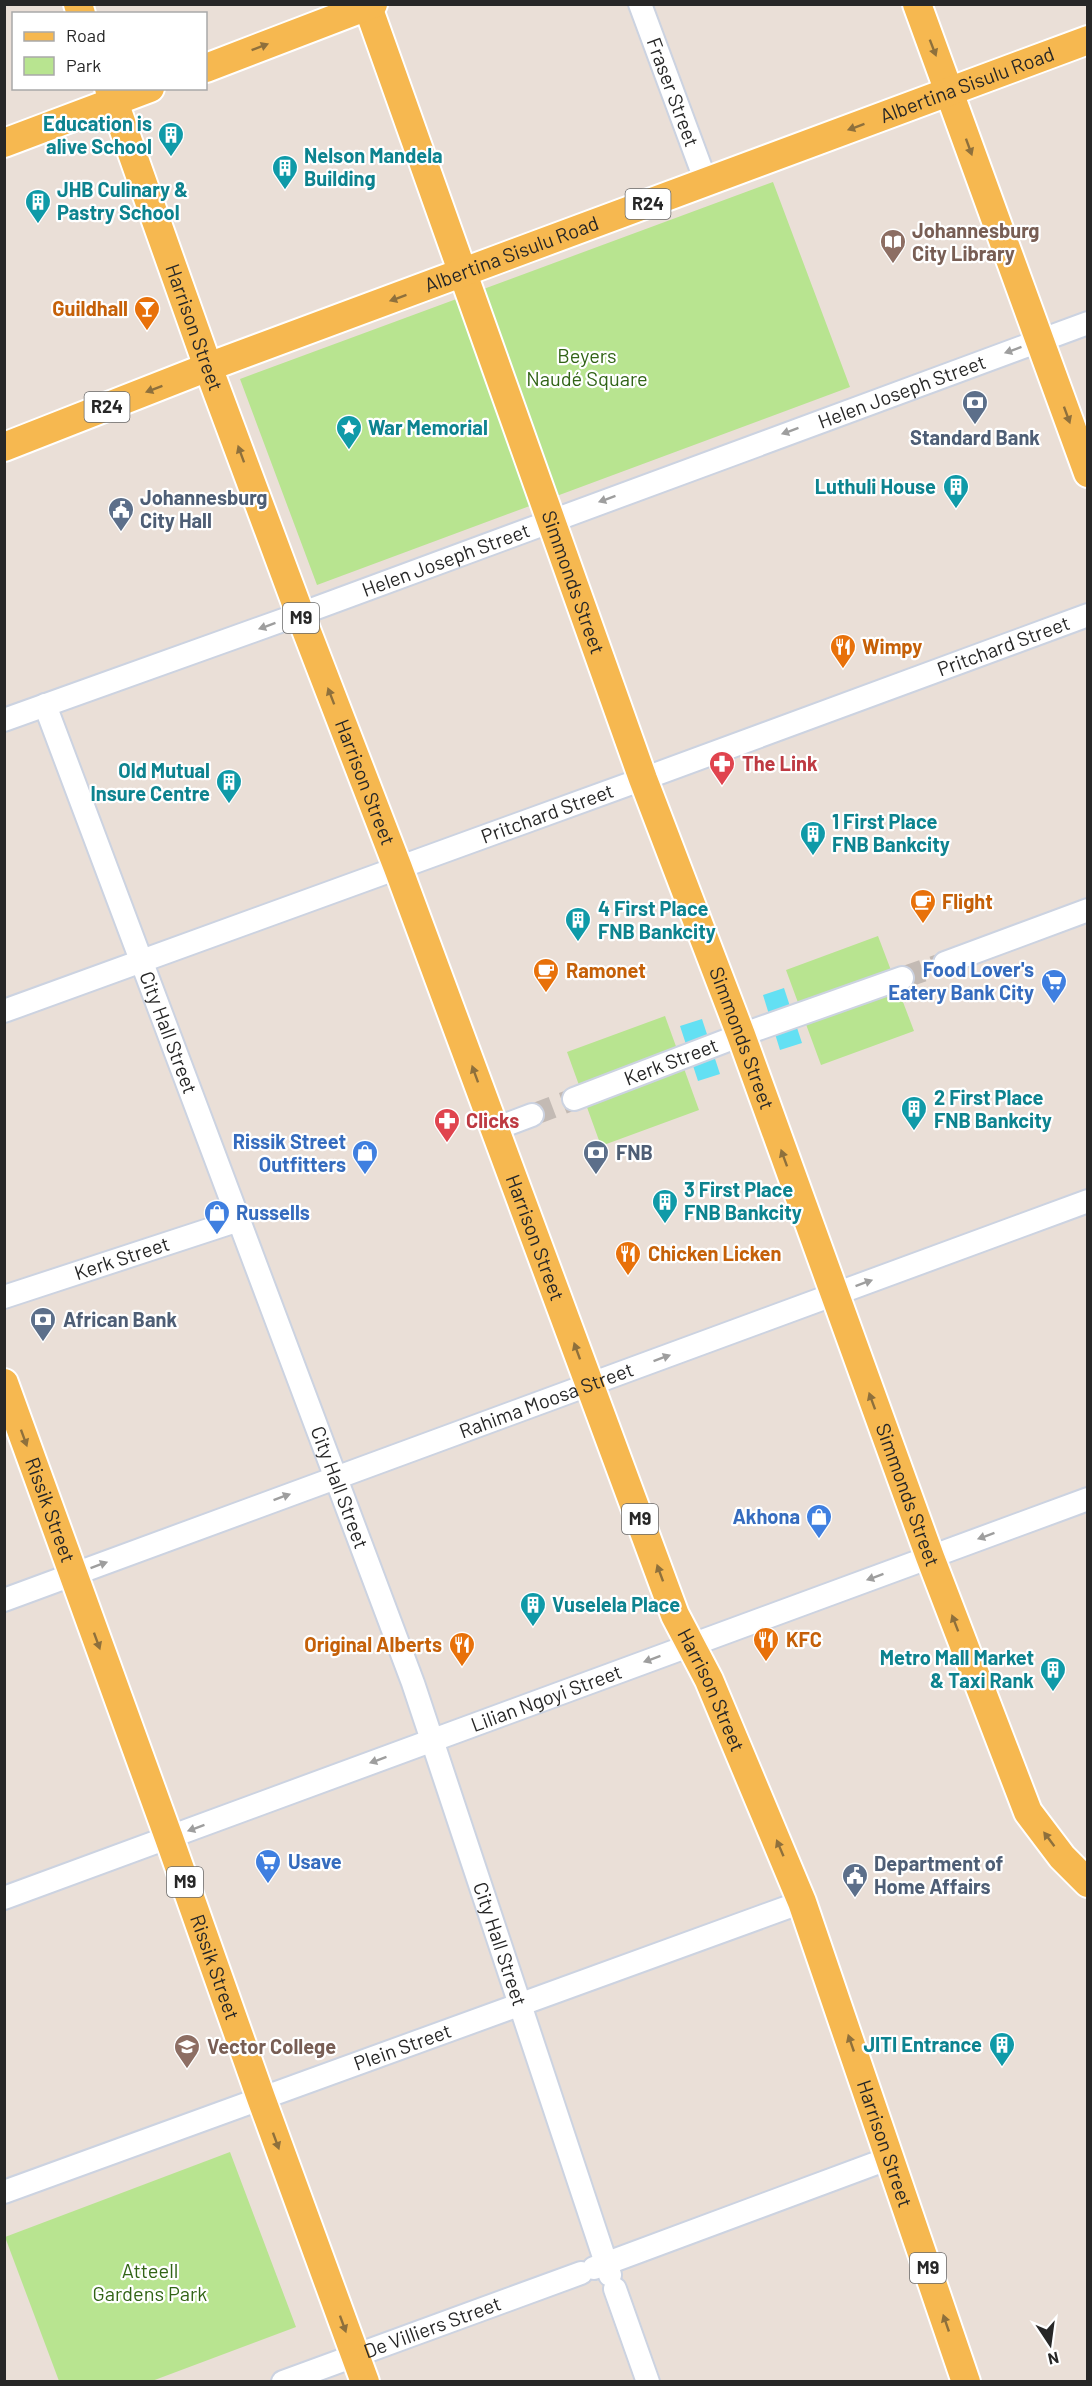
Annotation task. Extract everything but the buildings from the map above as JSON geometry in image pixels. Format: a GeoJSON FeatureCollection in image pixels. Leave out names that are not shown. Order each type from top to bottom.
{"type":"FeatureCollection","features":[{"type":"Feature","properties":{"kind":"main road"},"geometry":{"type":"LineString","coordinates":[[916,4],[1088,473]]}},
{"type":"Feature","properties":{"kind":"main road"},"geometry":{"type":"LineString","coordinates":[[207,68],[369,5]]}},
{"type":"Feature","properties":{"kind":"main road","name":"Simmonds Street"},"geometry":{"type":"LineString","coordinates":[[369,5],[462,275],[643,779],[741,1035],[930,1557],[1028,1812],[1062,1857],[1088,1883]]}},
{"type":"Feature","properties":{"kind":"main road","name":"Albertina Sisulu Road"},"geometry":{"type":"LineString","coordinates":[[4,447],[208,368],[1088,40]]}},
{"type":"Feature","properties":{"kind":"main road"},"geometry":{"type":"LineString","coordinates":[[4,143],[112,95],[139,90]]}},
{"type":"Feature","properties":{"kind":"main road","name":"Harrison Street"},"geometry":{"type":"LineString","coordinates":[[112,95],[208,368],[398,868],[675,1615],[709,1680],[802,1902],[966,2382]]}},
{"type":"Feature","properties":{"kind":"main road","name":"Rissik Street"},"geometry":{"type":"LineString","coordinates":[[4,1383],[365,2382]]}},
{"type":"Feature","properties":{"kind":"street","name":"Fraser Street"},"geometry":{"type":"LineString","coordinates":[[640,4],[706,182]]}},
{"type":"Feature","properties":{"kind":"street","name":"Helen Joseph Street"},"geometry":{"type":"LineString","coordinates":[[4,720],[300,614],[1088,323]]}},
{"type":"Feature","properties":{"kind":"street","name":"Pritchard Street"},"geometry":{"type":"LineString","coordinates":[[4,1011],[1088,615]]}},
{"type":"Feature","properties":{"kind":"street","name":"City Hall Street"},"geometry":{"type":"LineString","coordinates":[[45,705],[433,1740],[520,2007],[601,2274],[648,2382]]}},
{"type":"Feature","properties":{"kind":"street"},"geometry":{"type":"LineString","coordinates":[[945,963],[1088,910]]}},
{"type":"Feature","properties":{"kind":"street","name":"Kerk Street"},"geometry":{"type":"LineString","coordinates":[[574,1099],[741,1035],[902,978]]}},
{"type":"Feature","properties":{"kind":"street"},"geometry":{"type":"LineString","coordinates":[[495,1129],[532,1115]]}},
{"type":"Feature","properties":{"kind":"street","name":"Rahima Moosa Street"},"geometry":{"type":"LineString","coordinates":[[4,1600],[833,1294],[1085,1208]]}},
{"type":"Feature","properties":{"kind":"street","name":"Kerk Street"},"geometry":{"type":"LineString","coordinates":[[4,1298],[239,1220]]}},
{"type":"Feature","properties":{"kind":"street","name":"Lilian Ngoyi Street"},"geometry":{"type":"LineString","coordinates":[[4,1898],[1088,1499]]}},
{"type":"Feature","properties":{"kind":"street","name":"Plein Street"},"geometry":{"type":"LineString","coordinates":[[4,2192],[520,2007],[802,1902]]}},
{"type":"Feature","properties":{"kind":"street","name":"De Villiers Street"},"geometry":{"type":"LineString","coordinates":[[283,2382],[355,2355],[601,2274],[890,2158]]}},
{"type":"Feature","properties":{"kind":"green space","name":"Beyers Naudé Square"},"geometry":{"type":"Polygon","coordinates":[[[773,182],[850,387],[317,585],[240,379],[773,182]]]}},
{"type":"Feature","properties":{"kind":"green space"},"geometry":{"type":"Polygon","coordinates":[[[878,936],[914,1031],[821,1065],[786,970],[878,936]]]}},
{"type":"Feature","properties":{"kind":"green space"},"geometry":{"type":"Polygon","coordinates":[[[665,1016],[699,1110],[601,1146],[567,1052],[665,1016]]]}},
{"type":"Feature","properties":{"kind":"green space","name":"Atteell Gardens Park"},"geometry":{"type":"Polygon","coordinates":[[[230,2152],[296,2327],[152,2381],[59,2381],[5,2237],[230,2152]]]}},
{"type":"Feature","properties":{"kind":"water"},"geometry":{"type":"Polygon","coordinates":[[[784,988],[802,1043],[780,1050],[763,995],[784,988]]]}},
{"type":"Feature","properties":{"kind":"water"},"geometry":{"type":"Polygon","coordinates":[[[702,1019],[720,1074],[698,1081],[680,1026],[702,1019]]]}},
{"type":"Feature","properties":{"kind":"tunnel"},"geometry":{"type":"LineString","coordinates":[[902,978],[945,963]]}},
{"type":"Feature","properties":{"kind":"tunnel"},"geometry":{"type":"LineString","coordinates":[[532,1115],[574,1099]]}},
{"type":"Feature","properties":{"kind":"place","name":"Education is alive School"},"geometry":{"type":"Point","coordinates":[171,158]}},
{"type":"Feature","properties":{"kind":"place","name":"Nelson Mandela Building"},"geometry":{"type":"Point","coordinates":[285,191]}},
{"type":"Feature","properties":{"kind":"place","name":"JHB Culinary & Pastry School"},"geometry":{"type":"Point","coordinates":[38,225]}},
{"type":"Feature","properties":{"kind":"place","name":"Johannesburg City Library"},"geometry":{"type":"Point","coordinates":[893,265]}},
{"type":"Feature","properties":{"kind":"place","name":"Guildhall"},"geometry":{"type":"Point","coordinates":[147,332]}},
{"type":"Feature","properties":{"kind":"place","name":"Standard Bank"},"geometry":{"type":"Point","coordinates":[975,426]}},
{"type":"Feature","properties":{"kind":"place","name":"War Memorial"},"geometry":{"type":"Point","coordinates":[349,451]}},
{"type":"Feature","properties":{"kind":"place","name":"Luthuli House"},"geometry":{"type":"Point","coordinates":[956,510]}},
{"type":"Feature","properties":{"kind":"place","name":"Johannesburg City Hall"},"geometry":{"type":"Point","coordinates":[121,533]}},
{"type":"Feature","properties":{"kind":"place","name":"Wimpy"},"geometry":{"type":"Point","coordinates":[843,670]}},
{"type":"Feature","properties":{"kind":"place","name":"The Link"},"geometry":{"type":"Point","coordinates":[722,787]}},
{"type":"Feature","properties":{"kind":"place","name":"Old Mutual Insure Centre"},"geometry":{"type":"Point","coordinates":[229,805]}},
{"type":"Feature","properties":{"kind":"place","name":"1 First Place FNB Bankcity"},"geometry":{"type":"Point","coordinates":[813,857]}},
{"type":"Feature","properties":{"kind":"place","name":"Flight"},"geometry":{"type":"Point","coordinates":[923,925]}},
{"type":"Feature","properties":{"kind":"place","name":"4 First Place FNB Bankcity"},"geometry":{"type":"Point","coordinates":[578,943]}},
{"type":"Feature","properties":{"kind":"place","name":"Ramonet"},"geometry":{"type":"Point","coordinates":[546,994]}},
{"type":"Feature","properties":{"kind":"place","name":"Food Lover's Eatery Bank City"},"geometry":{"type":"Point","coordinates":[1054,1005]}},
{"type":"Feature","properties":{"kind":"place","name":"2 First Place FNB Bankcity"},"geometry":{"type":"Point","coordinates":[914,1132]}},
{"type":"Feature","properties":{"kind":"place","name":"Clicks"},"geometry":{"type":"Point","coordinates":[447,1144]}},
{"type":"Feature","properties":{"kind":"place","name":"Rissik Street Outfitters"},"geometry":{"type":"Point","coordinates":[365,1176]}},
{"type":"Feature","properties":{"kind":"place","name":"FNB"},"geometry":{"type":"Point","coordinates":[596,1176]}},
{"type":"Feature","properties":{"kind":"place","name":"3 First Place FNB Bankcity"},"geometry":{"type":"Point","coordinates":[665,1225]}},
{"type":"Feature","properties":{"kind":"place","name":"Russells"},"geometry":{"type":"Point","coordinates":[217,1236]}},
{"type":"Feature","properties":{"kind":"place","name":"Chicken Licken"},"geometry":{"type":"Point","coordinates":[628,1277]}},
{"type":"Feature","properties":{"kind":"place","name":"African Bank"},"geometry":{"type":"Point","coordinates":[43,1343]}},
{"type":"Feature","properties":{"kind":"place","name":"Akhona"},"geometry":{"type":"Point","coordinates":[819,1540]}},
{"type":"Feature","properties":{"kind":"place","name":"Vuselela Place"},"geometry":{"type":"Point","coordinates":[533,1628]}},
{"type":"Feature","properties":{"kind":"place","name":"KFC"},"geometry":{"type":"Point","coordinates":[766,1663]}},
{"type":"Feature","properties":{"kind":"place","name":"Original Alberts"},"geometry":{"type":"Point","coordinates":[462,1668]}},
{"type":"Feature","properties":{"kind":"place","name":"Metro Mall Market & Taxi Rank"},"geometry":{"type":"Point","coordinates":[1053,1693]}},
{"type":"Feature","properties":{"kind":"place","name":"Usave"},"geometry":{"type":"Point","coordinates":[268,1885]}},
{"type":"Feature","properties":{"kind":"place","name":"Department of Home Affairs"},"geometry":{"type":"Point","coordinates":[855,1899]}},
{"type":"Feature","properties":{"kind":"place","name":"JITI Entrance"},"geometry":{"type":"Point","coordinates":[1002,2068]}},
{"type":"Feature","properties":{"kind":"place","name":"Vector College"},"geometry":{"type":"Point","coordinates":[187,2070]}}]}
